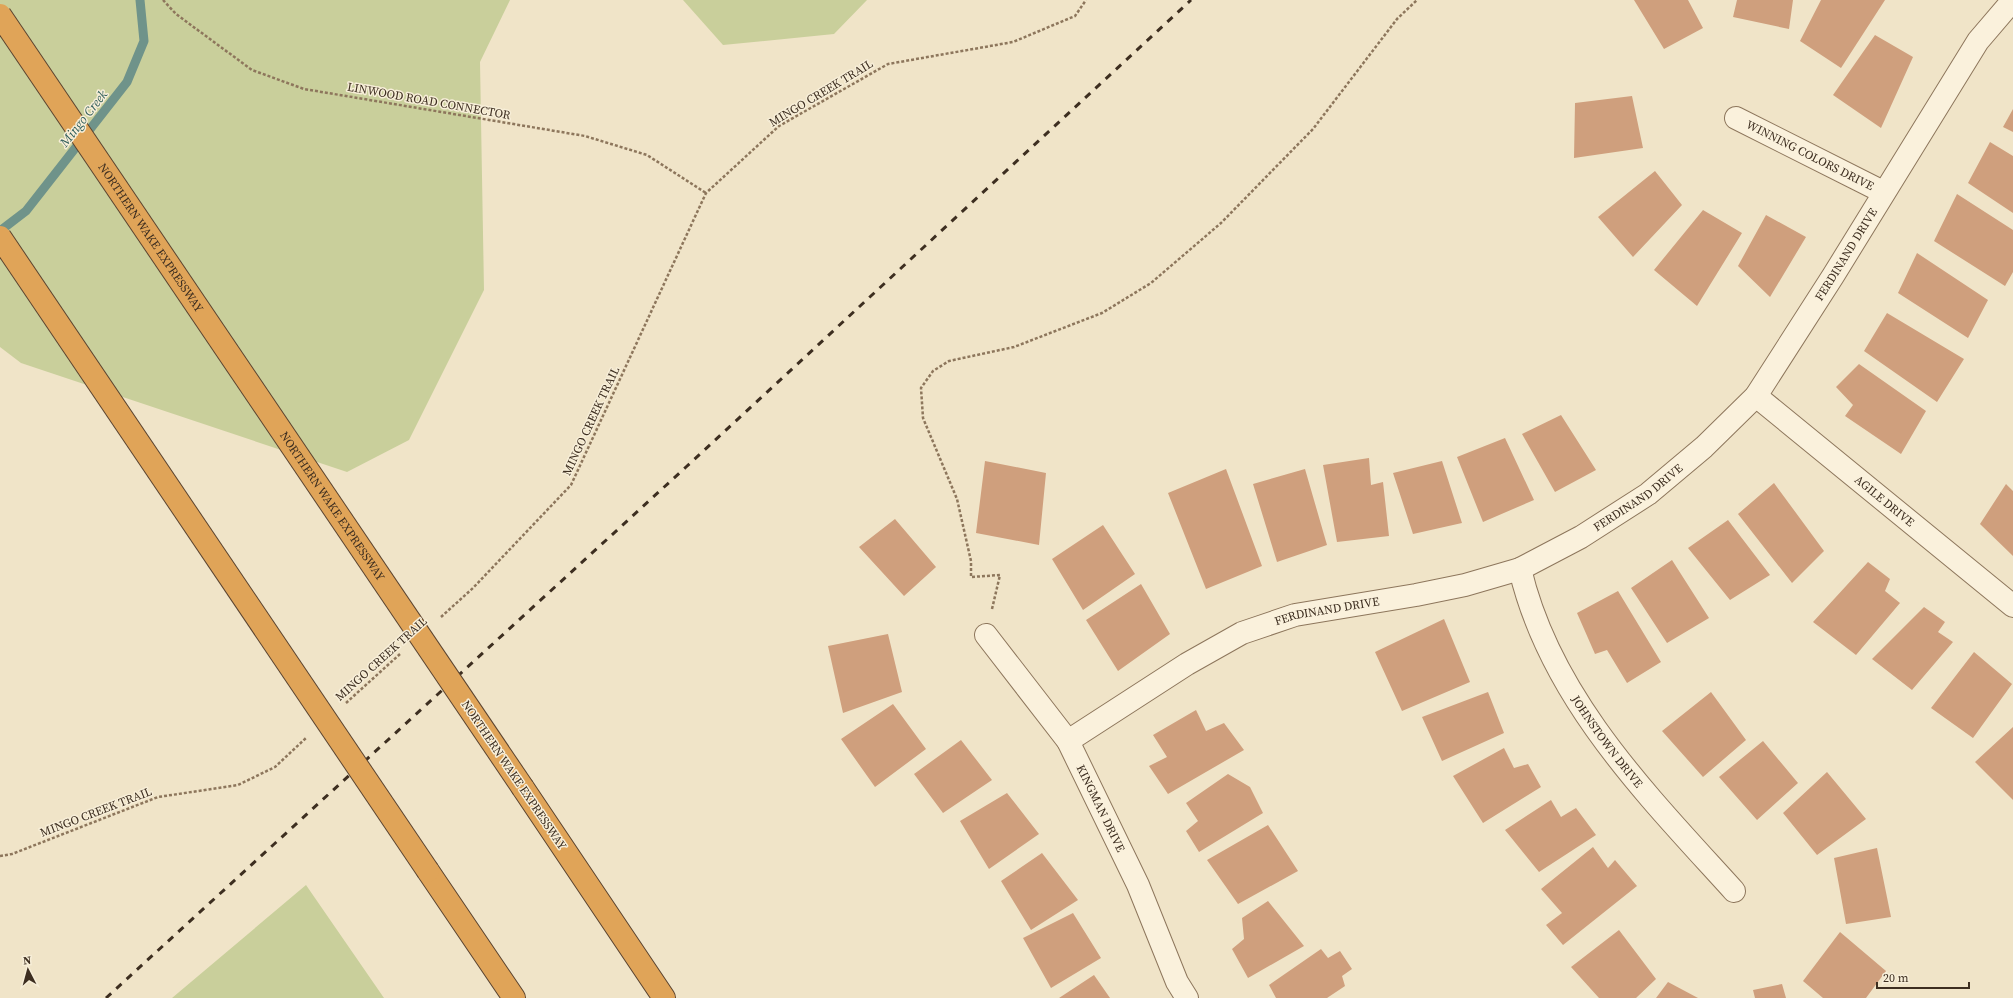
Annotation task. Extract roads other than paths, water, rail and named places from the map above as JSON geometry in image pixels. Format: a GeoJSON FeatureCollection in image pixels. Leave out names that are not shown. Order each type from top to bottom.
{"type":"FeatureCollection","features":[{"type":"Feature","properties":{"kind":"highway","name":"NORTHERN WAKE EXPRESSWAY"},"geometry":{"type":"LineString","coordinates":[[0,15],[664,998]]}},
{"type":"Feature","properties":{"kind":"highway"},"geometry":{"type":"LineString","coordinates":[[0,238],[514,998]]}},
{"type":"Feature","properties":{"kind":"street","name":"FERDINAND DRIVE"},"geometry":{"type":"LineString","coordinates":[[1068,741],[1187,664],[1242,633],[1295,615],[1416,595],[1465,585],[1520,569],[1581,537],[1648,494],[1704,447],[1756,396],[1833,276],[1978,41],[2013,0]]}},
{"type":"Feature","properties":{"kind":"street","name":"WINNING COLORS DRIVE"},"geometry":{"type":"LineString","coordinates":[[1736,118],[1884,192]]}},
{"type":"Feature","properties":{"kind":"street","name":"AGILE DRIVE"},"geometry":{"type":"LineString","coordinates":[[1756,396],[2013,606]]}},
{"type":"Feature","properties":{"kind":"street","name":"JOHNSTOWN DRIVE"},"geometry":{"type":"LineString","coordinates":[[1520,569],[1527,598],[1545,640],[1578,703],[1635,781],[1734,891]]}},
{"type":"Feature","properties":{"kind":"street","name":"KINGMAN DRIVE"},"geometry":{"type":"LineString","coordinates":[[986,635],[1068,741],[1138,885],[1177,982],[1187,998]]}},
{"type":"Feature","properties":{"kind":"waterway","name":"Mingo Creek"},"geometry":{"type":"LineString","coordinates":[[0,231],[26,211],[127,82],[144,41],[140,0]]}},
{"type":"Feature","properties":{"kind":"railway"},"geometry":{"type":"LineString","coordinates":[[106,998],[686,467],[1191,0]]}}]}
